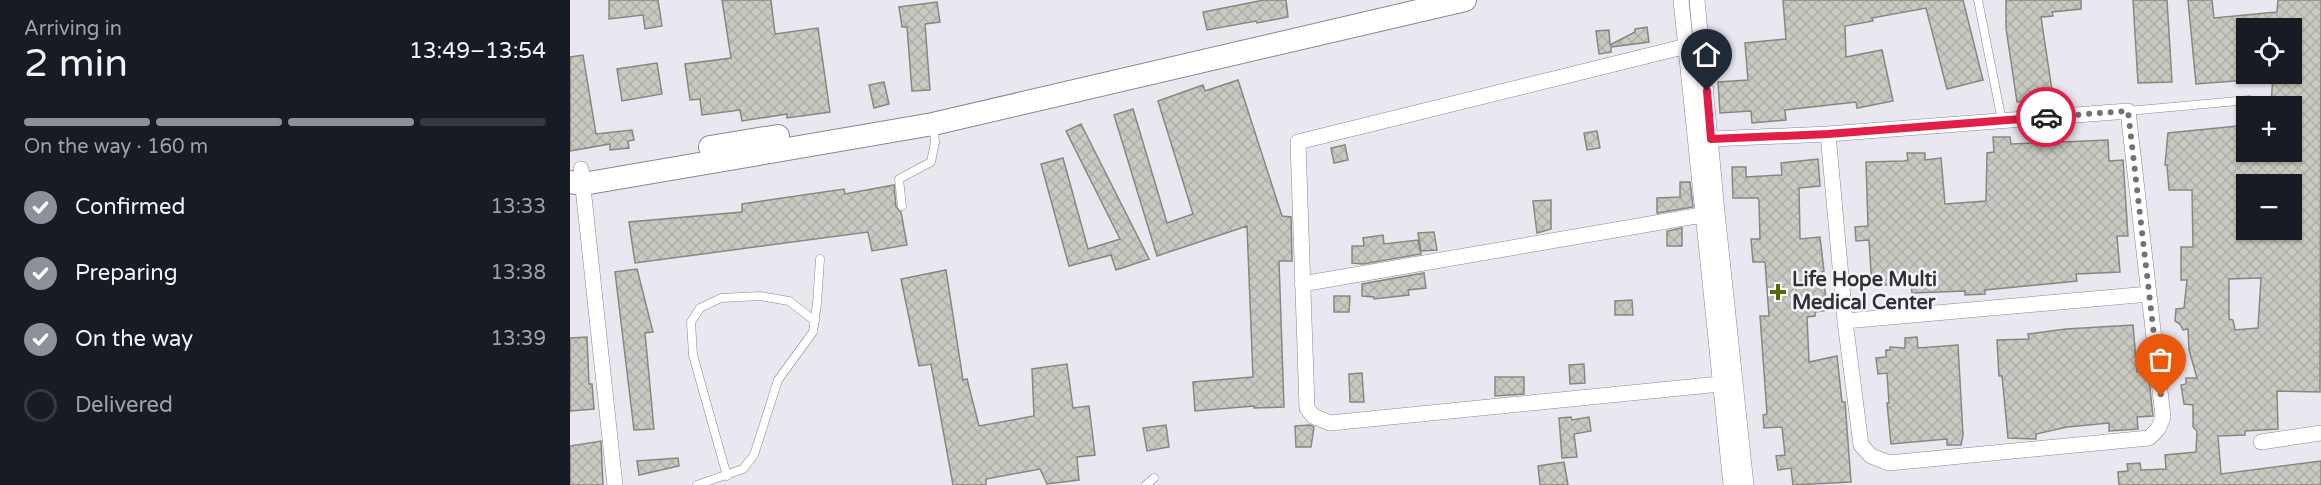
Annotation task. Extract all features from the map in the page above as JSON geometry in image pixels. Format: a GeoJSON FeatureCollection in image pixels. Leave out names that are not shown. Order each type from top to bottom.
{"type":"FeatureCollection","features":[{"type":"Feature","properties":{"kind":"main road"},"geometry":{"type":"LineString","coordinates":[[576,176],[930,112],[1404,0]]}},
{"type":"Feature","properties":{"kind":"main road"},"geometry":{"type":"LineString","coordinates":[[576,176],[933,124],[1465,0]]}},
{"type":"Feature","properties":{"kind":"street"},"geometry":{"type":"LineString","coordinates":[[1681,0],[1731,485]]}},
{"type":"Feature","properties":{"kind":"street"},"geometry":{"type":"LineString","coordinates":[[1697,0],[1746,485]]}},
{"type":"Feature","properties":{"kind":"street"},"geometry":{"type":"LineString","coordinates":[[1687,46],[1298,142],[1307,408],[1313,416],[1330,423],[1720,384]]}},
{"type":"Feature","properties":{"kind":"street"},"geometry":{"type":"LineString","coordinates":[[1711,139],[1828,134],[2128,111],[2163,417],[2158,429],[2149,438],[1889,463],[1871,456],[1861,445],[1845,321],[1828,134]]}},
{"type":"Feature","properties":{"kind":"street"},"geometry":{"type":"LineString","coordinates":[[576,176],[615,485]]}},
{"type":"Feature","properties":{"kind":"street"},"geometry":{"type":"LineString","coordinates":[[1302,284],[1702,215]]}},
{"type":"Feature","properties":{"kind":"street"},"geometry":{"type":"LineString","coordinates":[[1845,321],[2149,294]]}},
{"type":"Feature","properties":{"kind":"street"},"geometry":{"type":"LineString","coordinates":[[2261,442],[2321,433]]}},
{"type":"Feature","properties":{"kind":"lane"},"geometry":{"type":"LineString","coordinates":[[1978,0],[2002,121]]}},
{"type":"Feature","properties":{"kind":"lane"},"geometry":{"type":"LineString","coordinates":[[2128,111],[2236,101]]}},
{"type":"Feature","properties":{"kind":"lane"},"geometry":{"type":"LineString","coordinates":[[902,206],[900,179],[931,162],[935,142],[933,124]]}},
{"type":"Feature","properties":{"kind":"lane"},"geometry":{"type":"LineString","coordinates":[[698,485],[743,469],[754,455],[778,380],[813,332],[820,259]]}},
{"type":"Feature","properties":{"kind":"lane"},"geometry":{"type":"LineString","coordinates":[[727,476],[693,355],[691,322],[700,308],[721,298],[760,296],[789,301],[815,321]]}},
{"type":"Feature","properties":{"kind":"lane"},"geometry":{"type":"LineString","coordinates":[[1146,485],[1155,478]]}},
{"type":"Feature","properties":{"kind":"building"},"geometry":{"type":"Polygon","coordinates":[[[609,0],[658,0],[662,26],[645,29],[643,15],[609,19],[609,0]]]}},
{"type":"Feature","properties":{"kind":"building"},"geometry":{"type":"Polygon","coordinates":[[[722,0],[771,0],[775,34],[818,28],[830,112],[787,118],[787,114],[742,121],[740,110],[702,115],[700,99],[690,100],[685,64],[731,58],[722,0]]]}},
{"type":"Feature","properties":{"kind":"building"},"geometry":{"type":"Polygon","coordinates":[[[1264,0],[1286,0],[1288,17],[1207,30],[1203,12],[1264,0]]]}},
{"type":"Feature","properties":{"kind":"building"},"geometry":{"type":"Polygon","coordinates":[[[1783,0],[1963,0],[1983,80],[1947,89],[1926,8],[1872,18],[1873,21],[1845,26],[1846,57],[1882,50],[1893,101],[1857,108],[1856,102],[1785,110],[1786,120],[1752,123],[1751,111],[1720,113],[1718,82],[1748,80],[1745,43],[1786,39],[1783,0]]]}},
{"type":"Feature","properties":{"kind":"building"},"geometry":{"type":"Polygon","coordinates":[[[2006,0],[2081,0],[2081,9],[2052,12],[2053,16],[2041,17],[2053,97],[2017,102],[2006,28],[2006,0]]]}},
{"type":"Feature","properties":{"kind":"building"},"geometry":{"type":"Polygon","coordinates":[[[2133,0],[2167,0],[2172,82],[2138,83],[2133,0]]]}},
{"type":"Feature","properties":{"kind":"building"},"geometry":{"type":"Polygon","coordinates":[[[2188,0],[2212,0],[2214,18],[2277,12],[2278,0],[2321,0],[2320,392],[2277,391],[2278,429],[2245,431],[2245,435],[2218,436],[2221,474],[2321,461],[2321,485],[2119,485],[2118,472],[2128,471],[2127,464],[2140,463],[2141,470],[2166,469],[2165,455],[2196,452],[2197,431],[2193,427],[2193,405],[2184,404],[2181,385],[2186,384],[2186,378],[2197,378],[2189,350],[2188,329],[2183,330],[2175,321],[2176,309],[2184,308],[2187,280],[2181,280],[2181,247],[2193,247],[2192,190],[2169,190],[2167,165],[2165,165],[2168,133],[2236,126],[2236,162],[2302,162],[2302,96],[2272,96],[2272,84],[2302,84],[2302,18],[2236,18],[2236,81],[2196,84],[2188,0]],[[2261,278],[2229,279],[2229,319],[2233,320],[2235,330],[2258,328],[2261,278]]]}},
{"type":"Feature","properties":{"kind":"building"},"geometry":{"type":"Polygon","coordinates":[[[937,2],[940,22],[925,24],[930,90],[912,91],[907,27],[902,27],[899,7],[937,2]]]}},
{"type":"Feature","properties":{"kind":"building"},"geometry":{"type":"Polygon","coordinates":[[[1647,27],[1649,42],[1611,47],[1611,52],[1599,54],[1596,31],[1609,30],[1610,45],[1635,32],[1635,29],[1647,27]]]}},
{"type":"Feature","properties":{"kind":"building"},"geometry":{"type":"Polygon","coordinates":[[[583,55],[596,134],[632,130],[634,140],[628,141],[629,148],[610,150],[610,144],[570,151],[570,57],[583,55]]]}},
{"type":"Feature","properties":{"kind":"building"},"geometry":{"type":"Polygon","coordinates":[[[657,63],[662,94],[622,101],[617,69],[657,63]]]}},
{"type":"Feature","properties":{"kind":"building"},"geometry":{"type":"Polygon","coordinates":[[[1238,80],[1282,216],[1291,217],[1292,261],[1279,261],[1284,407],[1254,408],[1254,406],[1195,411],[1193,382],[1253,377],[1247,226],[1157,256],[1114,115],[1133,109],[1167,223],[1193,214],[1158,101],[1203,85],[1205,91],[1238,80]]]}},
{"type":"Feature","properties":{"kind":"building"},"geometry":{"type":"Polygon","coordinates":[[[884,82],[889,104],[874,108],[869,85],[884,82]]]}},
{"type":"Feature","properties":{"kind":"building"},"geometry":{"type":"Polygon","coordinates":[[[1081,124],[1149,259],[1116,270],[1111,255],[1069,266],[1041,164],[1063,158],[1088,249],[1120,239],[1066,131],[1081,124]]]}},
{"type":"Feature","properties":{"kind":"building"},"geometry":{"type":"Polygon","coordinates":[[[1597,131],[1600,148],[1587,150],[1584,133],[1597,131]]]}},
{"type":"Feature","properties":{"kind":"building"},"geometry":{"type":"Polygon","coordinates":[[[1993,137],[2010,137],[2011,144],[2108,140],[2109,161],[2123,160],[2128,236],[2117,236],[2120,272],[2076,274],[2077,281],[1985,290],[1985,294],[1965,295],[1965,291],[1912,293],[1911,283],[1872,286],[1869,240],[1856,241],[1855,227],[1868,226],[1866,162],[1904,161],[1908,160],[1907,153],[1925,153],[1925,160],[1941,158],[1945,204],[1986,201],[1987,153],[1994,152],[1993,137]]]}},
{"type":"Feature","properties":{"kind":"building"},"geometry":{"type":"Polygon","coordinates":[[[1345,145],[1348,160],[1334,163],[1331,148],[1345,145]]]}},
{"type":"Feature","properties":{"kind":"building"},"geometry":{"type":"Polygon","coordinates":[[[1818,159],[1820,186],[1799,188],[1800,239],[1820,237],[1824,271],[1822,272],[1828,310],[1815,312],[1815,316],[1807,317],[1809,362],[1837,356],[1842,402],[1845,402],[1851,482],[1793,485],[1791,468],[1778,470],[1776,456],[1785,455],[1782,427],[1764,428],[1763,415],[1767,414],[1760,316],[1769,316],[1765,262],[1753,262],[1751,239],[1760,239],[1759,201],[1758,198],[1733,198],[1732,167],[1746,167],[1746,177],[1782,175],[1781,163],[1818,159]]]}},
{"type":"Feature","properties":{"kind":"building"},"geometry":{"type":"Polygon","coordinates":[[[1680,182],[1690,182],[1693,207],[1657,213],[1657,198],[1680,197],[1680,182]]]}},
{"type":"Feature","properties":{"kind":"building"},"geometry":{"type":"Polygon","coordinates":[[[894,185],[896,207],[901,212],[907,245],[872,251],[868,232],[635,263],[629,222],[742,212],[742,204],[844,189],[845,194],[894,185]]]}},
{"type":"Feature","properties":{"kind":"building"},"geometry":{"type":"Polygon","coordinates":[[[1551,200],[1551,229],[1537,233],[1533,201],[1551,200]]]}},
{"type":"Feature","properties":{"kind":"building"},"geometry":{"type":"Polygon","coordinates":[[[1682,228],[1682,246],[1667,246],[1667,231],[1682,228]]]}},
{"type":"Feature","properties":{"kind":"building"},"geometry":{"type":"Polygon","coordinates":[[[1434,232],[1437,250],[1421,251],[1418,233],[1434,232]]]}},
{"type":"Feature","properties":{"kind":"building"},"geometry":{"type":"Polygon","coordinates":[[[1383,235],[1384,244],[1418,240],[1421,254],[1363,264],[1352,263],[1352,246],[1364,246],[1363,238],[1383,235]]]}},
{"type":"Feature","properties":{"kind":"building"},"geometry":{"type":"Polygon","coordinates":[[[637,269],[653,332],[645,333],[654,429],[634,430],[615,272],[637,269]]]}},
{"type":"Feature","properties":{"kind":"building"},"geometry":{"type":"Polygon","coordinates":[[[946,270],[963,380],[967,379],[979,426],[1034,416],[1032,369],[1067,364],[1073,408],[1089,406],[1095,455],[1077,457],[1079,480],[1047,484],[1040,469],[986,479],[986,485],[953,485],[931,364],[919,366],[901,279],[946,270]]]}},
{"type":"Feature","properties":{"kind":"building"},"geometry":{"type":"Polygon","coordinates":[[[1424,273],[1426,288],[1408,290],[1409,295],[1374,299],[1374,297],[1362,296],[1362,284],[1424,273]]]}},
{"type":"Feature","properties":{"kind":"building"},"geometry":{"type":"Polygon","coordinates":[[[1334,296],[1350,296],[1349,312],[1334,312],[1334,296]]]}},
{"type":"Feature","properties":{"kind":"building"},"geometry":{"type":"Polygon","coordinates":[[[1632,300],[1633,315],[1615,315],[1615,301],[1632,300]]]}},
{"type":"Feature","properties":{"kind":"building"},"geometry":{"type":"Polygon","coordinates":[[[2133,325],[2137,372],[2148,371],[2153,416],[2137,417],[2138,429],[2109,431],[2109,423],[2067,427],[2036,434],[2036,439],[2008,438],[2002,376],[1999,376],[1997,340],[2029,339],[2028,334],[2066,329],[2133,325]]]}},
{"type":"Feature","properties":{"kind":"building"},"geometry":{"type":"Polygon","coordinates":[[[587,337],[589,384],[592,384],[594,409],[570,411],[570,338],[587,337]]]}},
{"type":"Feature","properties":{"kind":"building"},"geometry":{"type":"Polygon","coordinates":[[[1917,337],[1918,348],[1958,345],[1963,435],[1961,445],[1947,445],[1947,439],[1891,444],[1887,373],[1878,374],[1876,358],[1886,357],[1886,350],[1890,350],[1890,347],[1905,348],[1905,338],[1917,337]]]}},
{"type":"Feature","properties":{"kind":"building"},"geometry":{"type":"Polygon","coordinates":[[[1584,364],[1585,383],[1570,384],[1569,365],[1584,364]]]}},
{"type":"Feature","properties":{"kind":"building"},"geometry":{"type":"Polygon","coordinates":[[[1362,373],[1364,402],[1350,402],[1349,374],[1362,373]]]}},
{"type":"Feature","properties":{"kind":"building"},"geometry":{"type":"Polygon","coordinates":[[[1495,377],[1524,377],[1524,394],[1495,396],[1495,377]]]}},
{"type":"Feature","properties":{"kind":"building"},"geometry":{"type":"Polygon","coordinates":[[[1571,417],[1572,420],[1589,417],[1591,431],[1574,434],[1577,457],[1562,458],[1559,418],[1571,417]]]}},
{"type":"Feature","properties":{"kind":"building"},"geometry":{"type":"Polygon","coordinates":[[[1166,425],[1169,447],[1147,451],[1143,428],[1166,425]]]}},
{"type":"Feature","properties":{"kind":"building"},"geometry":{"type":"Polygon","coordinates":[[[1295,426],[1314,427],[1311,447],[1296,447],[1295,426]]]}},
{"type":"Feature","properties":{"kind":"building"},"geometry":{"type":"Polygon","coordinates":[[[601,441],[603,485],[570,485],[570,446],[601,441]]]}},
{"type":"Feature","properties":{"kind":"building"},"geometry":{"type":"Polygon","coordinates":[[[678,458],[679,466],[639,475],[637,461],[678,458]]]}},
{"type":"Feature","properties":{"kind":"building"},"geometry":{"type":"Polygon","coordinates":[[[1564,462],[1568,485],[1540,485],[1538,466],[1564,462]]]}},
{"type":"Feature","properties":{"kind":"way so far"},"geometry":{"type":"LineString","coordinates":[[2046,117],[2128,111],[2161,396]]}},
{"type":"Feature","properties":{"kind":"place","name":"Life Hope Multi Medical Center"},"geometry":{"type":"Point","coordinates":[1778,292]}},
{"type":"Feature","properties":{"kind":"route"},"geometry":{"type":"LineString","coordinates":[[1707,91],[1711,139],[1828,134],[2046,117]]}}]}
